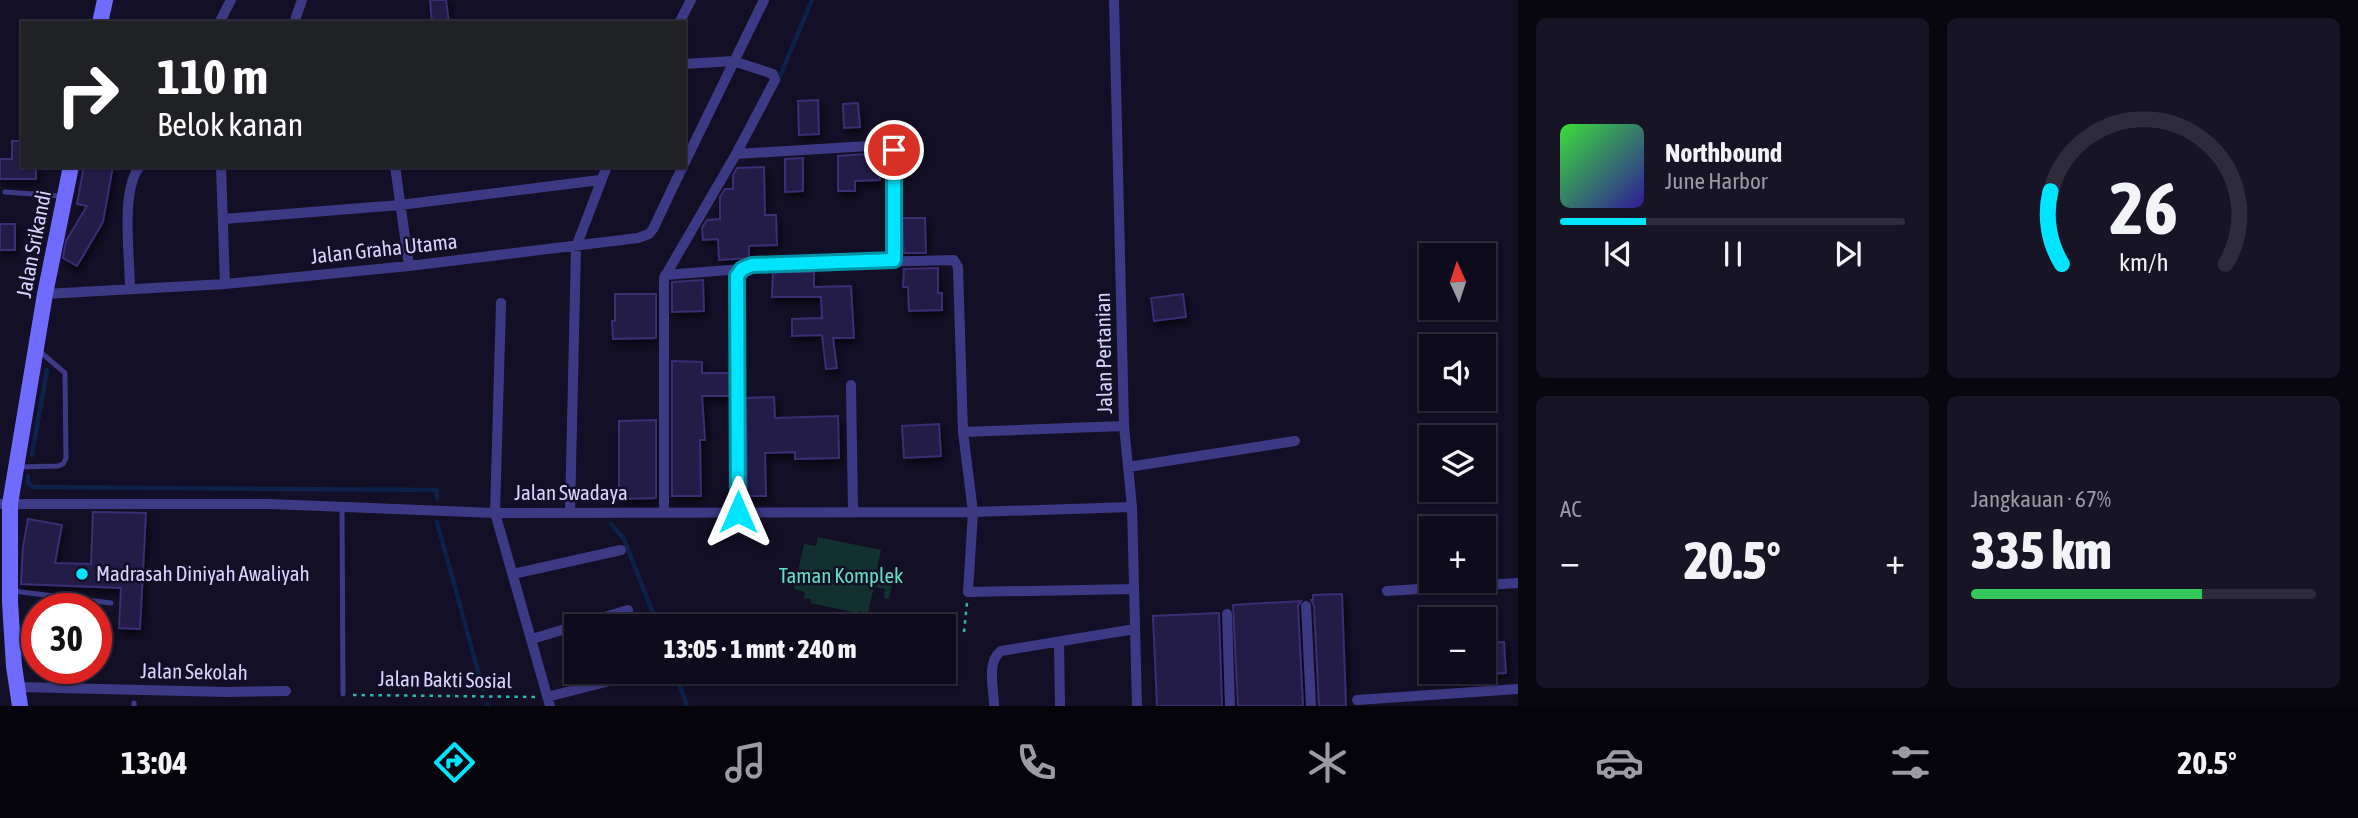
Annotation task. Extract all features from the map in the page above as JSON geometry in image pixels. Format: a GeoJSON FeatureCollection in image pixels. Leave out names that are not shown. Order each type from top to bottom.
{"type":"FeatureCollection","features":[{"type":"Feature","properties":{"kind":"main road"},"geometry":{"type":"LineString","coordinates":[[100,21],[105,0]]}},
{"type":"Feature","properties":{"kind":"main road","name":"Jalan Srikandi"},"geometry":{"type":"LineString","coordinates":[[20,706],[14,666],[5,504],[16,467],[45,295],[71,168]]}},
{"type":"Feature","properties":{"kind":"street"},"geometry":{"type":"LineString","coordinates":[[220,21],[231,0]]}},
{"type":"Feature","properties":{"kind":"street"},"geometry":{"type":"LineString","coordinates":[[295,21],[302,0]]}},
{"type":"Feature","properties":{"kind":"street"},"geometry":{"type":"LineString","coordinates":[[680,21],[691,0]]}},
{"type":"Feature","properties":{"kind":"street","name":"Jalan Graha Utama"},"geometry":{"type":"LineString","coordinates":[[686,161],[764,0]]}},
{"type":"Feature","properties":{"kind":"street","name":"Jalan Pertanian"},"geometry":{"type":"LineString","coordinates":[[1114,0],[1124,426],[1132,508],[1137,706]]}},
{"type":"Feature","properties":{"kind":"street"},"geometry":{"type":"LineString","coordinates":[[664,512],[665,275],[773,85],[769,72],[733,61],[686,64]]}},
{"type":"Feature","properties":{"kind":"street"},"geometry":{"type":"LineString","coordinates":[[736,154],[885,145],[892,147],[895,155],[894,260]]}},
{"type":"Feature","properties":{"kind":"street"},"geometry":{"type":"LineString","coordinates":[[130,288],[129,200],[139,168]]}},
{"type":"Feature","properties":{"kind":"street"},"geometry":{"type":"LineString","coordinates":[[220,168],[225,284]]}},
{"type":"Feature","properties":{"kind":"street"},"geometry":{"type":"LineString","coordinates":[[396,168],[409,266]]}},
{"type":"Feature","properties":{"kind":"street"},"geometry":{"type":"LineString","coordinates":[[570,513],[576,247],[606,168]]}},
{"type":"Feature","properties":{"kind":"street","name":"Jalan Graha Utama"},"geometry":{"type":"LineString","coordinates":[[45,295],[225,284],[409,266],[638,238],[649,234],[653,229],[683,168]]}},
{"type":"Feature","properties":{"kind":"street"},"geometry":{"type":"LineString","coordinates":[[224,219],[400,205],[600,180]]}},
{"type":"Feature","properties":{"kind":"street"},"geometry":{"type":"LineString","coordinates":[[665,275],[742,269],[752,265],[948,258],[957,263],[963,432],[973,512],[968,592],[1134,589]]}},
{"type":"Feature","properties":{"kind":"street"},"geometry":{"type":"LineString","coordinates":[[738,512],[737,276],[742,269]]}},
{"type":"Feature","properties":{"kind":"street"},"geometry":{"type":"LineString","coordinates":[[501,303],[495,513],[549,702],[607,684]]}},
{"type":"Feature","properties":{"kind":"street"},"geometry":{"type":"LineString","coordinates":[[850,385],[853,512]]}},
{"type":"Feature","properties":{"kind":"street"},"geometry":{"type":"LineString","coordinates":[[963,432],[1124,426]]}},
{"type":"Feature","properties":{"kind":"street"},"geometry":{"type":"LineString","coordinates":[[1128,467],[1295,441]]}},
{"type":"Feature","properties":{"kind":"street","name":"Jalan Swadaya"},"geometry":{"type":"LineString","coordinates":[[5,504],[270,504],[495,513],[973,512],[1132,508]]}},
{"type":"Feature","properties":{"kind":"street"},"geometry":{"type":"LineString","coordinates":[[513,575],[621,550]]}},
{"type":"Feature","properties":{"kind":"street"},"geometry":{"type":"LineString","coordinates":[[1387,592],[1518,583]]}},
{"type":"Feature","properties":{"kind":"street"},"geometry":{"type":"LineString","coordinates":[[1307,606],[1311,706]]}},
{"type":"Feature","properties":{"kind":"street"},"geometry":{"type":"LineString","coordinates":[[532,639],[628,610]]}},
{"type":"Feature","properties":{"kind":"street"},"geometry":{"type":"LineString","coordinates":[[1227,614],[1230,706]]}},
{"type":"Feature","properties":{"kind":"street"},"geometry":{"type":"LineString","coordinates":[[995,706],[992,664],[996,655],[1008,648],[1135,629]]}},
{"type":"Feature","properties":{"kind":"street"},"geometry":{"type":"LineString","coordinates":[[1059,642],[1060,706]]}},
{"type":"Feature","properties":{"kind":"street","name":"Jalan Sekolah"},"geometry":{"type":"LineString","coordinates":[[18,687],[286,691]]}},
{"type":"Feature","properties":{"kind":"street"},"geometry":{"type":"LineString","coordinates":[[1357,700],[1518,689]]}},
{"type":"Feature","properties":{"kind":"lane"},"geometry":{"type":"LineString","coordinates":[[5,192],[65,197]]}},
{"type":"Feature","properties":{"kind":"lane"},"geometry":{"type":"LineString","coordinates":[[16,467],[58,466],[63,464],[66,458],[65,373],[36,348]]}},
{"type":"Feature","properties":{"kind":"lane"},"geometry":{"type":"LineString","coordinates":[[342,507],[343,694]]}},
{"type":"Feature","properties":{"kind":"lane"},"geometry":{"type":"LineString","coordinates":[[10,591],[27,593]]}},
{"type":"Feature","properties":{"kind":"path"},"geometry":{"type":"LineString","coordinates":[[964,632],[968,592]]}},
{"type":"Feature","properties":{"kind":"path","name":"Jalan Bakti Sosial"},"geometry":{"type":"LineString","coordinates":[[343,694],[549,702]]}},
{"type":"Feature","properties":{"kind":"green space","name":"Taman Komplek"},"geometry":{"type":"Polygon","coordinates":[[[818,537],[881,550],[876,575],[893,579],[889,599],[884,598],[885,589],[874,587],[868,613],[858,613],[810,603],[811,599],[804,598],[805,592],[794,589],[804,544],[816,546],[818,537]]]}},
{"type":"Feature","properties":{"kind":"building"},"geometry":{"type":"Polygon","coordinates":[[[430,0],[446,0],[449,21],[432,21],[430,0]]]}},
{"type":"Feature","properties":{"kind":"building"},"geometry":{"type":"Polygon","coordinates":[[[818,100],[819,134],[799,135],[798,101],[818,100]]]}},
{"type":"Feature","properties":{"kind":"building"},"geometry":{"type":"Polygon","coordinates":[[[858,103],[860,127],[844,128],[843,104],[858,103]]]}},
{"type":"Feature","properties":{"kind":"building"},"geometry":{"type":"Polygon","coordinates":[[[12,141],[21,141],[21,168],[36,168],[36,179],[0,179],[0,159],[12,159],[12,141]]]}},
{"type":"Feature","properties":{"kind":"building"},"geometry":{"type":"Polygon","coordinates":[[[879,153],[880,180],[855,181],[855,191],[838,191],[838,156],[879,153]]]}},
{"type":"Feature","properties":{"kind":"building"},"geometry":{"type":"Polygon","coordinates":[[[803,158],[803,191],[785,192],[785,159],[803,158]]]}},
{"type":"Feature","properties":{"kind":"building"},"geometry":{"type":"Polygon","coordinates":[[[764,167],[765,215],[776,215],[777,245],[749,246],[749,258],[719,260],[718,239],[703,240],[702,228],[707,220],[720,219],[720,197],[725,189],[733,189],[733,175],[737,168],[764,167]]]}},
{"type":"Feature","properties":{"kind":"building"},"geometry":{"type":"Polygon","coordinates":[[[84,168],[113,168],[103,222],[77,266],[63,258],[66,241],[87,206],[77,204],[84,168]]]}},
{"type":"Feature","properties":{"kind":"building"},"geometry":{"type":"Polygon","coordinates":[[[902,218],[925,218],[926,253],[904,253],[902,218]]]}},
{"type":"Feature","properties":{"kind":"building"},"geometry":{"type":"Polygon","coordinates":[[[0,224],[15,224],[15,250],[0,250],[0,224]]]}},
{"type":"Feature","properties":{"kind":"building"},"geometry":{"type":"Polygon","coordinates":[[[938,268],[938,293],[942,293],[942,310],[909,311],[908,287],[903,287],[904,269],[938,268]]]}},
{"type":"Feature","properties":{"kind":"building"},"geometry":{"type":"Polygon","coordinates":[[[773,272],[814,272],[814,287],[851,286],[854,338],[833,338],[837,368],[826,369],[822,335],[792,336],[792,319],[822,318],[821,297],[772,297],[773,272]]]}},
{"type":"Feature","properties":{"kind":"building"},"geometry":{"type":"Polygon","coordinates":[[[703,280],[704,311],[672,312],[672,282],[703,280]]]}},
{"type":"Feature","properties":{"kind":"building"},"geometry":{"type":"Polygon","coordinates":[[[615,294],[656,294],[656,338],[613,339],[615,294]]]}},
{"type":"Feature","properties":{"kind":"building"},"geometry":{"type":"Polygon","coordinates":[[[1183,294],[1186,317],[1154,321],[1151,298],[1183,294]]]}},
{"type":"Feature","properties":{"kind":"building"},"geometry":{"type":"Polygon","coordinates":[[[672,361],[702,362],[702,373],[730,373],[730,396],[702,396],[705,440],[700,440],[701,496],[672,496],[672,361]]]}},
{"type":"Feature","properties":{"kind":"building"},"geometry":{"type":"Polygon","coordinates":[[[774,397],[775,418],[838,416],[839,458],[795,459],[795,452],[765,453],[766,496],[747,496],[746,398],[774,397]]]}},
{"type":"Feature","properties":{"kind":"building"},"geometry":{"type":"Polygon","coordinates":[[[656,420],[656,498],[619,499],[619,421],[656,420]]]}},
{"type":"Feature","properties":{"kind":"building"},"geometry":{"type":"Polygon","coordinates":[[[939,424],[941,456],[904,458],[902,426],[939,424]]]}},
{"type":"Feature","properties":{"kind":"building","name":"Madrasah Diniyah Awaliyah"},"geometry":{"type":"Polygon","coordinates":[[[93,512],[146,513],[140,629],[119,628],[121,588],[21,584],[28,519],[62,525],[55,563],[91,564],[93,512]]]}},
{"type":"Feature","properties":{"kind":"building"},"geometry":{"type":"Polygon","coordinates":[[[1342,594],[1346,706],[1319,706],[1314,606],[1311,600],[1313,595],[1342,594]]]}},
{"type":"Feature","properties":{"kind":"building"},"geometry":{"type":"Polygon","coordinates":[[[1301,601],[1298,606],[1303,706],[1238,706],[1233,605],[1301,601]]]}},
{"type":"Feature","properties":{"kind":"building"},"geometry":{"type":"Polygon","coordinates":[[[1219,613],[1222,706],[1157,706],[1153,616],[1219,613]]]}},
{"type":"Feature","properties":{"kind":"building"},"geometry":{"type":"Polygon","coordinates":[[[1496,642],[1504,642],[1506,673],[1496,673],[1496,642]]]}},
{"type":"Feature","properties":{"kind":"waterway"},"geometry":{"type":"LineString","coordinates":[[778,81],[812,0]]}},
{"type":"Feature","properties":{"kind":"waterway"},"geometry":{"type":"LineString","coordinates":[[32,455],[47,370]]}},
{"type":"Feature","properties":{"kind":"waterway"},"geometry":{"type":"LineString","coordinates":[[28,476],[28,483],[33,487],[437,490],[437,499]]}},
{"type":"Feature","properties":{"kind":"waterway"},"geometry":{"type":"LineString","coordinates":[[437,522],[483,689]]}},
{"type":"Feature","properties":{"kind":"waterway"},"geometry":{"type":"LineString","coordinates":[[611,524],[624,539],[653,614]]}},
{"type":"Feature","properties":{"kind":"waterway"},"geometry":{"type":"LineString","coordinates":[[679,684],[687,706]]}},
{"type":"Feature","properties":{"kind":"place","name":"Madrasah Diniyah Awaliyah"},"geometry":{"type":"Point","coordinates":[82,574]}},
{"type":"Feature","properties":{"kind":"route"},"geometry":{"type":"LineString","coordinates":[[738,512],[737,276],[742,269],[752,265],[894,260],[894,150]]}}]}
